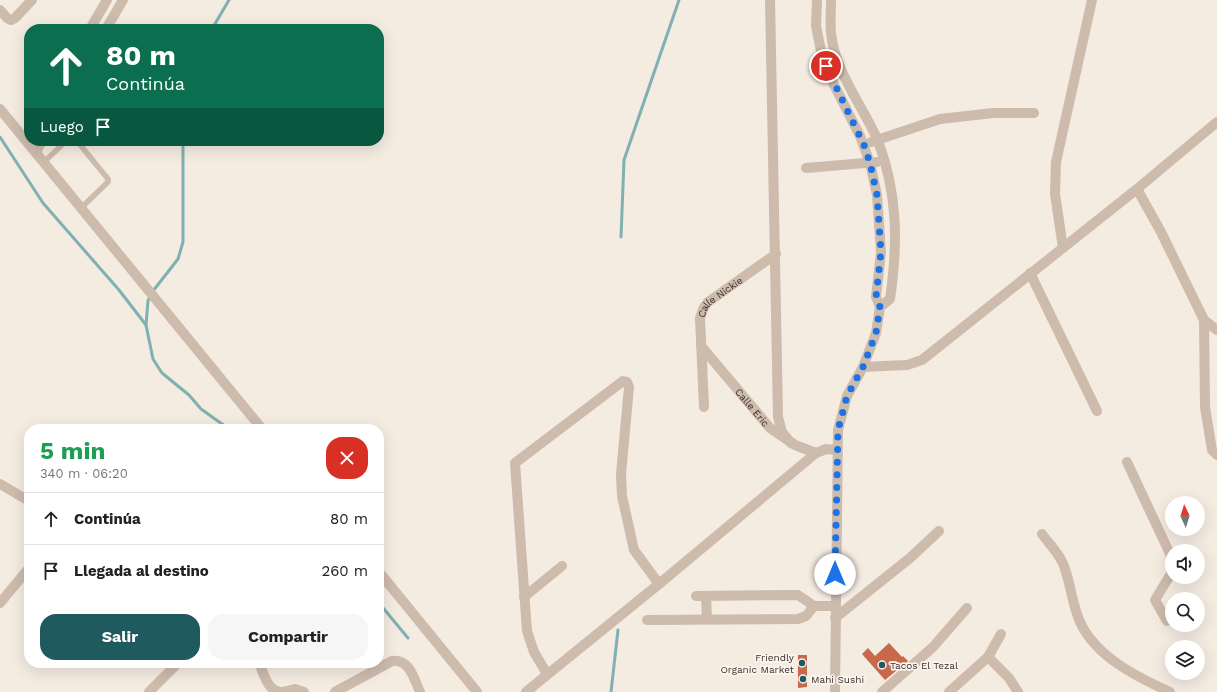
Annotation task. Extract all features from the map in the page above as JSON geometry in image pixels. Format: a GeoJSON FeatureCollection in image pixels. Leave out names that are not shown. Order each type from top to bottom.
{"type":"FeatureCollection","features":[{"type":"Feature","properties":{"kind":"street"},"geometry":{"type":"LineString","coordinates":[[0,10],[11,20],[15,18],[32,0]]}},
{"type":"Feature","properties":{"kind":"street"},"geometry":{"type":"LineString","coordinates":[[93,24],[107,0]]}},
{"type":"Feature","properties":{"kind":"street"},"geometry":{"type":"LineString","coordinates":[[109,24],[122,0]]}},
{"type":"Feature","properties":{"kind":"street"},"geometry":{"type":"LineString","coordinates":[[770,0],[778,420],[782,432],[791,443]]}},
{"type":"Feature","properties":{"kind":"street"},"geometry":{"type":"LineString","coordinates":[[817,0],[816,26],[822,56],[829,75],[864,145],[870,163],[877,195],[881,252],[876,297],[880,307],[876,333],[863,367],[849,391],[841,413],[836,450],[835,692]]}},
{"type":"Feature","properties":{"kind":"street"},"geometry":{"type":"LineString","coordinates":[[831,0],[831,33],[834,48],[842,72],[877,140],[885,161],[892,190],[896,258],[890,299],[880,307]]}},
{"type":"Feature","properties":{"kind":"street"},"geometry":{"type":"LineString","coordinates":[[1063,248],[1055,194],[1056,162],[1092,0]]}},
{"type":"Feature","properties":{"kind":"street"},"geometry":{"type":"LineString","coordinates":[[0,109],[24,133]]}},
{"type":"Feature","properties":{"kind":"street"},"geometry":{"type":"LineString","coordinates":[[864,145],[911,127],[940,119],[993,113],[1034,113]]}},
{"type":"Feature","properties":{"kind":"street"},"geometry":{"type":"LineString","coordinates":[[863,367],[907,365],[918,362],[1137,189],[1217,122]]}},
{"type":"Feature","properties":{"kind":"street"},"geometry":{"type":"LineString","coordinates":[[33,146],[81,208],[258,424]]}},
{"type":"Feature","properties":{"kind":"street"},"geometry":{"type":"LineString","coordinates":[[36,152],[39,146]]}},
{"type":"Feature","properties":{"kind":"street"},"geometry":{"type":"LineString","coordinates":[[806,168],[885,161]]}},
{"type":"Feature","properties":{"kind":"street"},"geometry":{"type":"LineString","coordinates":[[1137,189],[1161,232],[1204,320],[1205,407],[1212,450],[1217,455]]}},
{"type":"Feature","properties":{"kind":"street","name":"Calle Nickie"},"geometry":{"type":"LineString","coordinates":[[704,407],[701,314],[708,302],[776,254]]}},
{"type":"Feature","properties":{"kind":"street"},"geometry":{"type":"LineString","coordinates":[[1030,273],[1097,411]]}},
{"type":"Feature","properties":{"kind":"street"},"geometry":{"type":"LineString","coordinates":[[1204,320],[1217,330]]}},
{"type":"Feature","properties":{"kind":"street","name":"Calle Eric"},"geometry":{"type":"LineString","coordinates":[[702,346],[764,423],[791,443],[816,453]]}},
{"type":"Feature","properties":{"kind":"street"},"geometry":{"type":"LineString","coordinates":[[547,674],[529,641],[524,597],[515,463],[623,381],[627,382],[630,386],[621,469],[622,496],[634,550],[659,584]]}},
{"type":"Feature","properties":{"kind":"street"},"geometry":{"type":"LineString","coordinates":[[526,692],[659,584],[816,453],[826,449],[836,450]]}},
{"type":"Feature","properties":{"kind":"street"},"geometry":{"type":"LineString","coordinates":[[1127,462],[1165,544]]}},
{"type":"Feature","properties":{"kind":"street"},"geometry":{"type":"LineString","coordinates":[[0,484],[24,498]]}},
{"type":"Feature","properties":{"kind":"street"},"geometry":{"type":"LineString","coordinates":[[835,618],[910,558],[939,531]]}},
{"type":"Feature","properties":{"kind":"street"},"geometry":{"type":"LineString","coordinates":[[1042,534],[1064,566],[1081,624],[1089,636],[1116,663],[1170,692]]}},
{"type":"Feature","properties":{"kind":"street"},"geometry":{"type":"LineString","coordinates":[[524,597],[562,566]]}},
{"type":"Feature","properties":{"kind":"street"},"geometry":{"type":"LineString","coordinates":[[0,603],[24,574]]}},
{"type":"Feature","properties":{"kind":"street"},"geometry":{"type":"LineString","coordinates":[[384,578],[477,692]]}},
{"type":"Feature","properties":{"kind":"street"},"geometry":{"type":"LineString","coordinates":[[1165,584],[1155,600],[1165,618]]}},
{"type":"Feature","properties":{"kind":"street"},"geometry":{"type":"LineString","coordinates":[[707,619],[701,596],[798,595],[814,606],[835,606]]}},
{"type":"Feature","properties":{"kind":"street"},"geometry":{"type":"LineString","coordinates":[[647,620],[798,619],[806,616],[814,606]]}},
{"type":"Feature","properties":{"kind":"street"},"geometry":{"type":"LineString","coordinates":[[882,692],[933,648],[967,608]]}},
{"type":"Feature","properties":{"kind":"street"},"geometry":{"type":"LineString","coordinates":[[950,692],[988,657],[1001,634]]}},
{"type":"Feature","properties":{"kind":"street"},"geometry":{"type":"LineString","coordinates":[[988,657],[1009,678],[1018,692]]}},
{"type":"Feature","properties":{"kind":"street"},"geometry":{"type":"LineString","coordinates":[[384,665],[392,661],[398,660],[403,662],[408,666],[420,692]]}},
{"type":"Feature","properties":{"kind":"street"},"geometry":{"type":"LineString","coordinates":[[149,692],[173,668]]}},
{"type":"Feature","properties":{"kind":"street"},"geometry":{"type":"LineString","coordinates":[[261,668],[270,687],[275,691],[281,692],[295,689],[304,692]]}},
{"type":"Feature","properties":{"kind":"street"},"geometry":{"type":"LineString","coordinates":[[335,692],[379,668]]}},
{"type":"Feature","properties":{"kind":"lane"},"geometry":{"type":"LineString","coordinates":[[44,162],[61,146]]}},
{"type":"Feature","properties":{"kind":"lane"},"geometry":{"type":"LineString","coordinates":[[81,146],[108,179],[108,182],[81,208]]}},
{"type":"Feature","properties":{"kind":"building","name":"Tacos El Tezal"},"geometry":{"type":"Polygon","coordinates":[[[889,643],[902,657],[903,656],[908,661],[885,680],[862,654],[868,648],[875,656],[889,643]]]}},
{"type":"Feature","properties":{"kind":"building"},"geometry":{"type":"Polygon","coordinates":[[[798,655],[807,655],[807,687],[798,688],[798,655]]]}},
{"type":"Feature","properties":{"kind":"waterway"},"geometry":{"type":"LineString","coordinates":[[215,24],[229,0]]}},
{"type":"Feature","properties":{"kind":"waterway"},"geometry":{"type":"LineString","coordinates":[[621,237],[624,160],[679,0]]}},
{"type":"Feature","properties":{"kind":"waterway"},"geometry":{"type":"LineString","coordinates":[[0,137],[43,203],[119,290],[146,325]]}},
{"type":"Feature","properties":{"kind":"waterway"},"geometry":{"type":"LineString","coordinates":[[153,291],[178,259],[183,242],[183,146]]}},
{"type":"Feature","properties":{"kind":"waterway"},"geometry":{"type":"LineString","coordinates":[[150,296],[148,301],[146,325],[153,359],[162,373],[189,395],[201,409],[222,424]]}},
{"type":"Feature","properties":{"kind":"waterway"},"geometry":{"type":"LineString","coordinates":[[384,609],[408,638]]}},
{"type":"Feature","properties":{"kind":"waterway"},"geometry":{"type":"LineString","coordinates":[[611,692],[618,630]]}},
{"type":"Feature","properties":{"kind":"place","name":"Friendly Organic Market"},"geometry":{"type":"Point","coordinates":[802,663]}},
{"type":"Feature","properties":{"kind":"place","name":"Tacos El Tezal"},"geometry":{"type":"Point","coordinates":[882,665]}},
{"type":"Feature","properties":{"kind":"place","name":"Mahi Sushi"},"geometry":{"type":"Point","coordinates":[803,679]}},
{"type":"Feature","properties":{"kind":"route"},"geometry":{"type":"LineString","coordinates":[[826,66],[839,97],[860,136],[870,163],[877,195],[881,252],[876,297],[880,307],[876,333],[863,367],[847,396],[839,422],[836,450],[835,574]]}}]}
